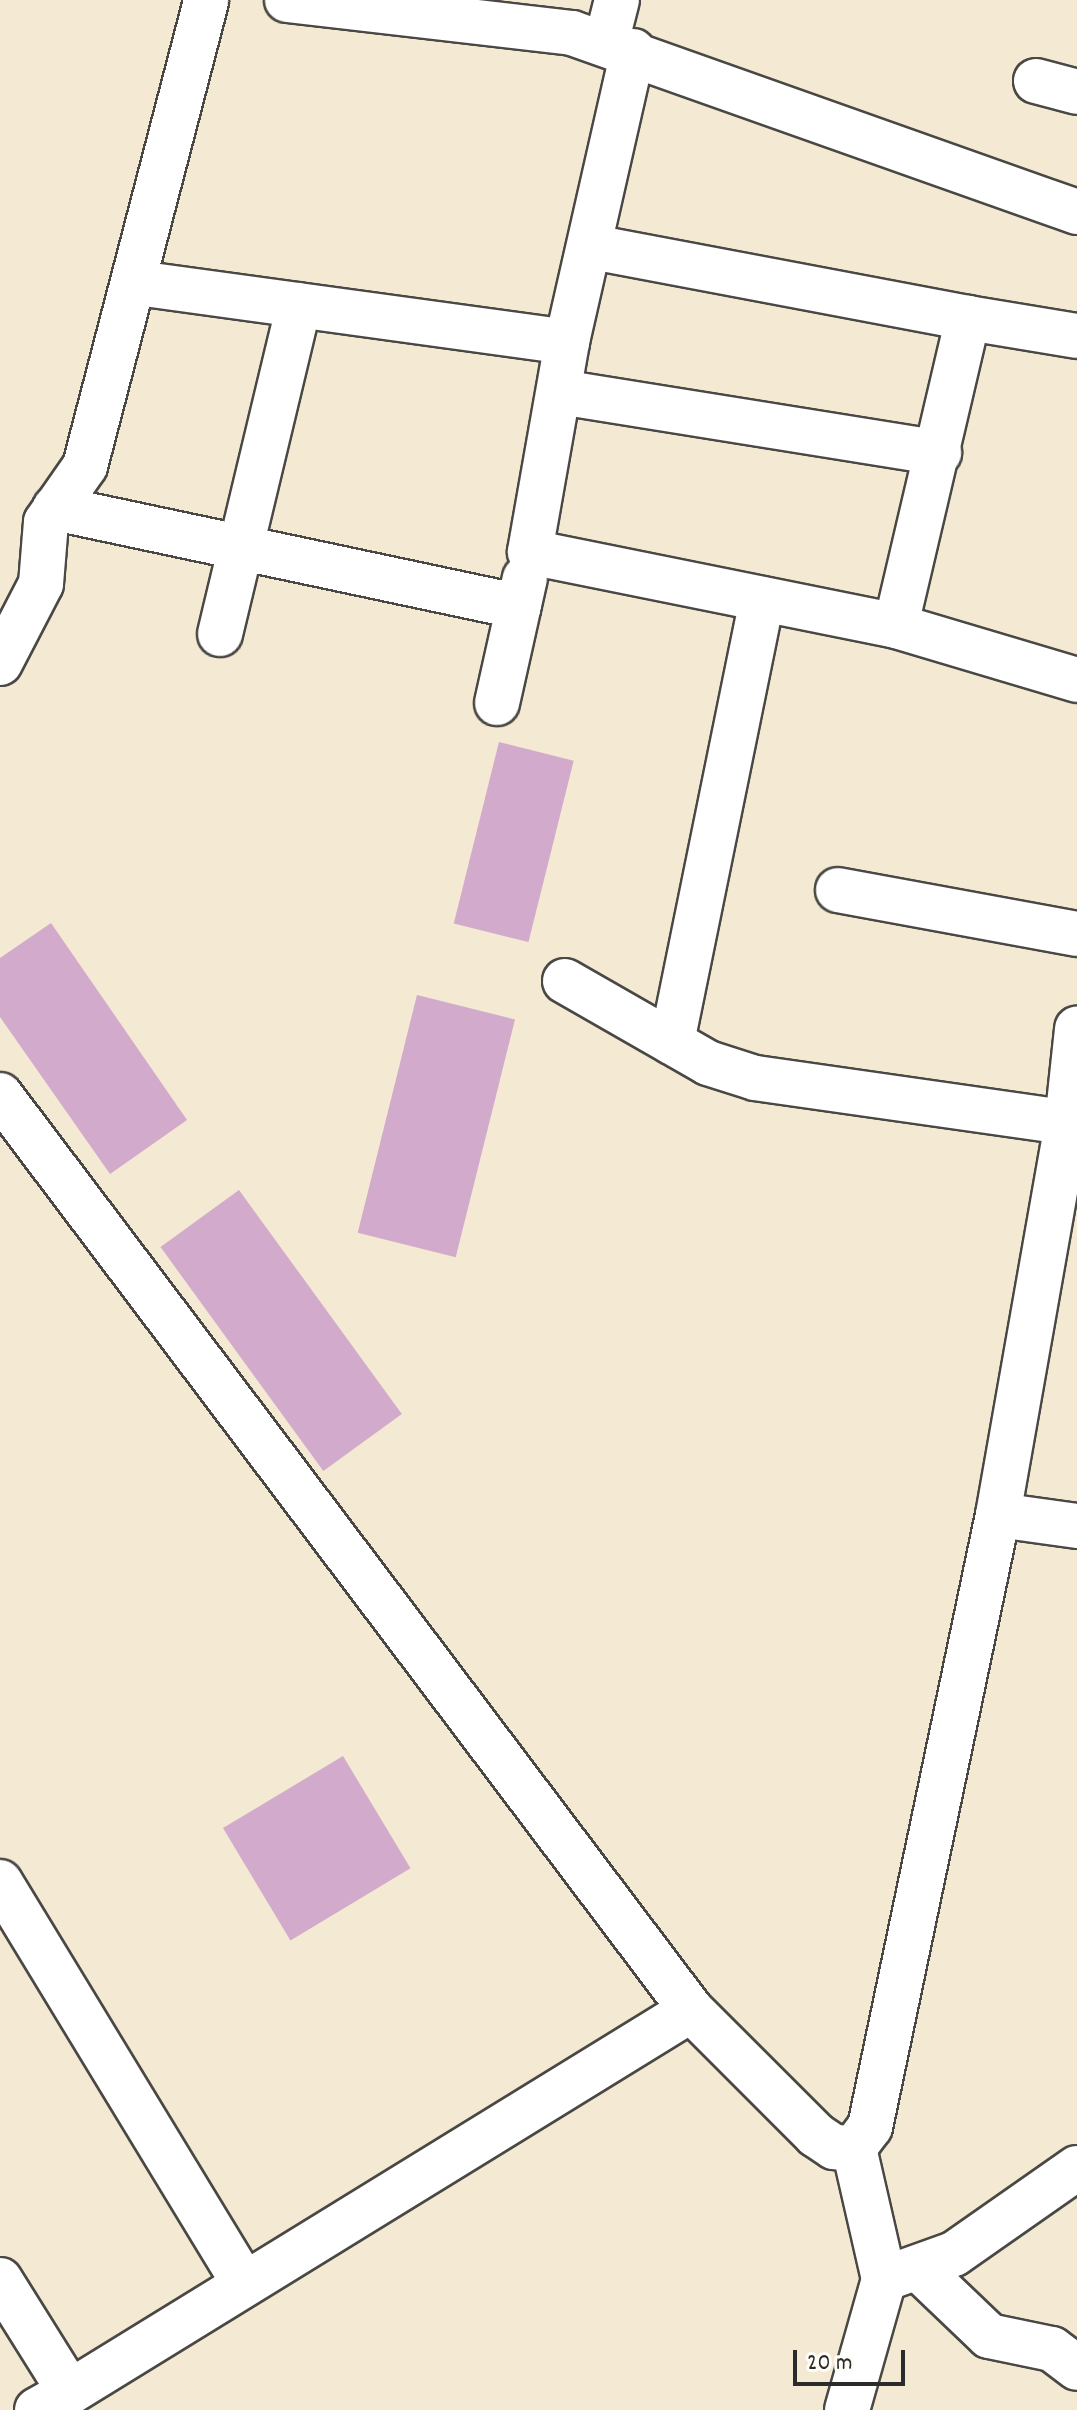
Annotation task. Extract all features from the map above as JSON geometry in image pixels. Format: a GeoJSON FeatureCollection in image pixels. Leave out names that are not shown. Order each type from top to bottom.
{"type":"FeatureCollection","features":[{"type":"Feature","properties":{"kind":"street"},"geometry":{"type":"LineString","coordinates":[[0,663],[35,603],[46,522],[85,466],[137,283],[206,0]]}},
{"type":"Feature","properties":{"kind":"street"},"geometry":{"type":"LineString","coordinates":[[287,0],[572,33],[619,47],[1077,212]]}},
{"type":"Feature","properties":{"kind":"street"},"geometry":{"type":"LineString","coordinates":[[497,703],[530,552],[567,342],[592,247],[619,47],[617,0]]}},
{"type":"Feature","properties":{"kind":"street"},"geometry":{"type":"LineString","coordinates":[[1036,81],[1077,92]]}},
{"type":"Feature","properties":{"kind":"street"},"geometry":{"type":"LineString","coordinates":[[592,247],[1077,336]]}},
{"type":"Feature","properties":{"kind":"street"},"geometry":{"type":"LineString","coordinates":[[137,283],[567,342]]}},
{"type":"Feature","properties":{"kind":"street"},"geometry":{"type":"LineString","coordinates":[[220,634],[299,305]]}},
{"type":"Feature","properties":{"kind":"street"},"geometry":{"type":"LineString","coordinates":[[896,626],[939,453],[968,318]]}},
{"type":"Feature","properties":{"kind":"street"},"geometry":{"type":"LineString","coordinates":[[560,392],[939,453]]}},
{"type":"Feature","properties":{"kind":"street"},"geometry":{"type":"LineString","coordinates":[[55,508],[519,607]]}},
{"type":"Feature","properties":{"kind":"street"},"geometry":{"type":"LineString","coordinates":[[530,552],[896,626],[1077,680]]}},
{"type":"Feature","properties":{"kind":"street"},"geometry":{"type":"LineString","coordinates":[[672,1042],[762,599]]}},
{"type":"Feature","properties":{"kind":"street"},"geometry":{"type":"LineString","coordinates":[[838,890],[1077,934]]}},
{"type":"Feature","properties":{"kind":"street"},"geometry":{"type":"LineString","coordinates":[[565,981],[708,1063],[755,1078],[1072,1124]]}},
{"type":"Feature","properties":{"kind":"street"},"geometry":{"type":"LineString","coordinates":[[854,2148],[870,2127],[998,1515],[1072,1124],[1077,1029]]}},
{"type":"Feature","properties":{"kind":"street"},"geometry":{"type":"LineString","coordinates":[[0,1095],[691,2010],[816,2135],[834,2147],[854,2148]]}},
{"type":"Feature","properties":{"kind":"street"},"geometry":{"type":"LineString","coordinates":[[998,1515],[1077,1526]]}},
{"type":"Feature","properties":{"kind":"street"},"geometry":{"type":"LineString","coordinates":[[0,1882],[243,2281]]}},
{"type":"Feature","properties":{"kind":"street"},"geometry":{"type":"LineString","coordinates":[[0,2280],[54,2401],[243,2281],[691,2010]]}},
{"type":"Feature","properties":{"kind":"street"},"geometry":{"type":"LineString","coordinates":[[854,2148],[902,2274],[989,2336],[1052,2349],[1077,2368]]}},
{"type":"Feature","properties":{"kind":"street"},"geometry":{"type":"LineString","coordinates":[[847,2410],[902,2274],[954,2254],[1077,2168]]}},
{"type":"Feature","properties":{"kind":"building"},"geometry":{"type":"Polygon","coordinates":[[[499,742],[574,761],[528,942],[454,923],[499,742]]]}},
{"type":"Feature","properties":{"kind":"building"},"geometry":{"type":"Polygon","coordinates":[[[51,923],[187,1120],[110,1174],[0,1017],[0,958],[51,923]]]}},
{"type":"Feature","properties":{"kind":"building"},"geometry":{"type":"Polygon","coordinates":[[[417,995],[515,1019],[456,1257],[358,1233],[417,995]]]}},
{"type":"Feature","properties":{"kind":"building"},"geometry":{"type":"Polygon","coordinates":[[[239,1190],[402,1414],[323,1471],[161,1247],[239,1190]]]}},
{"type":"Feature","properties":{"kind":"building"},"geometry":{"type":"Polygon","coordinates":[[[343,1756],[410,1868],[290,1940],[223,1828],[343,1756]]]}}]}
